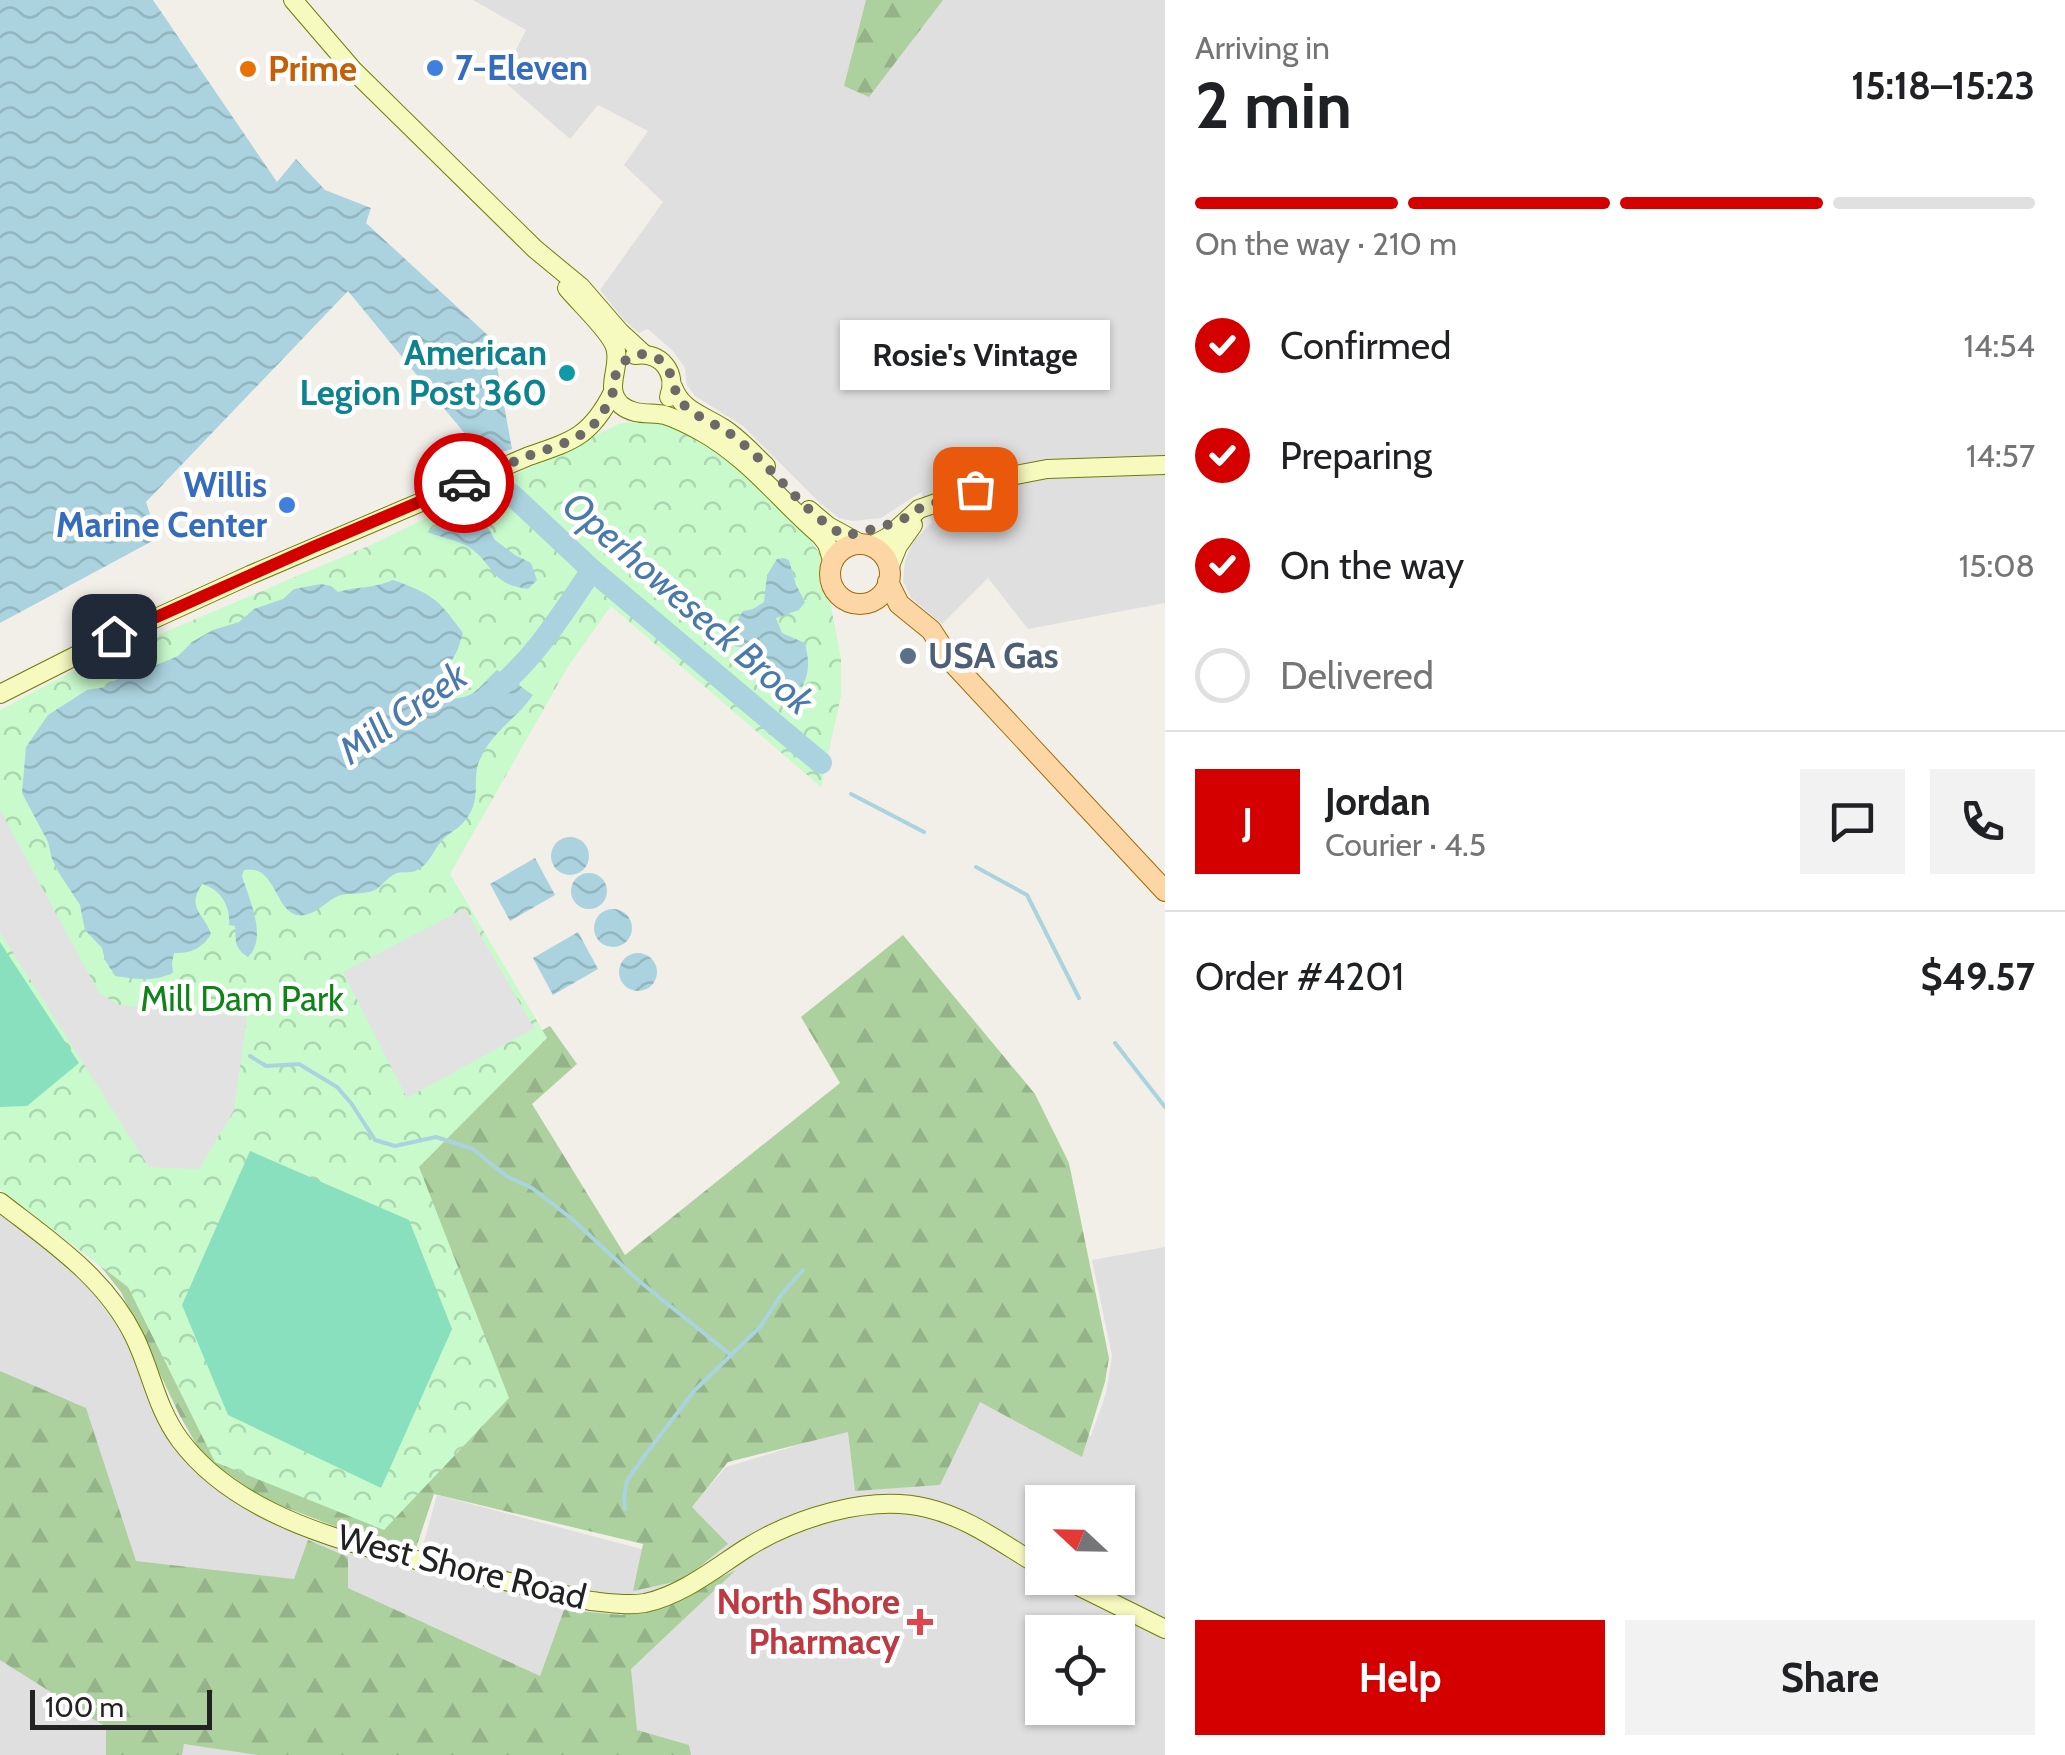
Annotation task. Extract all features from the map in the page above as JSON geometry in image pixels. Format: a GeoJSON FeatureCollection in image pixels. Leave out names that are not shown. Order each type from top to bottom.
{"type":"FeatureCollection","features":[{"type":"Feature","properties":{"kind":"main road"},"geometry":{"type":"LineString","coordinates":[[952,662],[931,630],[899,604],[881,552],[859,542],[843,549],[832,563],[831,580],[838,594],[899,620],[952,662],[1165,891]]}},
{"type":"Feature","properties":{"kind":"main road"},"geometry":{"type":"LineString","coordinates":[[868,604],[880,597],[889,575]]}},
{"type":"Feature","properties":{"kind":"street"},"geometry":{"type":"LineString","coordinates":[[0,694],[97,644],[250,574],[578,436],[599,418],[613,392],[617,354],[612,339],[535,249],[354,72],[293,0]]}},
{"type":"Feature","properties":{"kind":"street"},"geometry":{"type":"LineString","coordinates":[[535,249],[572,278],[644,354]]}},
{"type":"Feature","properties":{"kind":"street"},"geometry":{"type":"LineString","coordinates":[[616,372],[624,361],[644,354],[654,356],[666,366],[676,396],[688,409],[734,436],[814,515],[859,542],[893,533],[918,509],[1004,478],[1036,470],[1165,464]]}},
{"type":"Feature","properties":{"kind":"street"},"geometry":{"type":"LineString","coordinates":[[653,413],[666,402],[672,388]]}},
{"type":"Feature","properties":{"kind":"street"},"geometry":{"type":"LineString","coordinates":[[613,392],[624,407],[634,412],[671,417],[699,430],[757,472],[824,540],[832,563]]}},
{"type":"Feature","properties":{"kind":"street"},"geometry":{"type":"LineString","coordinates":[[479,477],[576,450],[616,420],[634,412]]}},
{"type":"Feature","properties":{"kind":"street"},"geometry":{"type":"LineString","coordinates":[[889,575],[902,538],[932,505]]}},
{"type":"Feature","properties":{"kind":"street"},"geometry":{"type":"LineString","coordinates":[[859,542],[875,530],[910,516]]}},
{"type":"Feature","properties":{"kind":"street","name":"West Shore Road"},"geometry":{"type":"LineString","coordinates":[[0,1202],[80,1264],[106,1292],[135,1338],[166,1418],[199,1462],[236,1493],[314,1530],[430,1563],[618,1604],[664,1597],[761,1539],[796,1523],[881,1505],[928,1508],[957,1518],[1025,1557]]}},
{"type":"Feature","properties":{"kind":"street"},"geometry":{"type":"LineString","coordinates":[[1096,1595],[1165,1629]]}},
{"type":"Feature","properties":{"kind":"shaded area"},"geometry":{"type":"Polygon","coordinates":[[[473,0],[1165,0],[1165,603],[1028,629],[988,578],[942,624],[911,598],[903,581],[905,561],[913,542],[932,522],[921,492],[881,518],[839,518],[743,426],[695,396],[687,385],[685,368],[673,351],[648,329],[639,333],[624,320],[600,290],[663,202],[624,165],[648,131],[598,105],[570,139],[501,79],[526,30],[473,0]]]}},
{"type":"Feature","properties":{"kind":"shaded area"},"geometry":{"type":"Polygon","coordinates":[[[0,810],[99,993],[119,1005],[247,1017],[234,1110],[199,1169],[149,1167],[0,932],[0,810]]]}},
{"type":"Feature","properties":{"kind":"shaded area"},"geometry":{"type":"Polygon","coordinates":[[[465,908],[534,1028],[407,1098],[343,972],[465,908]]]}},
{"type":"Feature","properties":{"kind":"shaded area"},"geometry":{"type":"Polygon","coordinates":[[[0,1202],[98,1283],[160,1406],[236,1493],[419,1560],[437,1495],[645,1550],[727,1544],[691,1507],[726,1467],[986,1388],[1091,1436],[1106,1393],[1112,1356],[1092,1260],[1165,1247],[1165,1755],[0,1755],[0,1202]]]}},
{"type":"Feature","properties":{"kind":"green space"},"geometry":{"type":"Polygon","coordinates":[[[866,0],[943,0],[869,97],[844,86],[866,0]]]}},
{"type":"Feature","properties":{"kind":"green space","name":"Mill Dam Park"},"geometry":{"type":"Polygon","coordinates":[[[670,422],[729,462],[799,523],[821,556],[841,658],[841,696],[821,787],[611,606],[567,668],[450,874],[547,1038],[419,1167],[509,1398],[384,1530],[215,1462],[128,1287],[0,1189],[0,710],[75,670],[373,544],[621,423],[670,422]]]}},
{"type":"Feature","properties":{"kind":"green space"},"geometry":{"type":"Polygon","coordinates":[[[903,935],[1035,1094],[1069,1163],[1109,1358],[1082,1457],[980,1402],[940,1485],[855,1491],[848,1432],[728,1462],[692,1507],[728,1544],[683,1580],[633,1591],[643,1544],[434,1494],[416,1548],[339,1528],[264,1499],[203,1456],[121,1292],[82,1243],[413,1174],[405,1103],[550,1026],[577,1064],[532,1104],[625,1255],[840,1083],[801,1017],[903,935]]]}},
{"type":"Feature","properties":{"kind":"green space"},"geometry":{"type":"Polygon","coordinates":[[[0,942],[79,1063],[27,1106],[0,1107],[0,942]]]}},
{"type":"Feature","properties":{"kind":"green space"},"geometry":{"type":"Polygon","coordinates":[[[250,1151],[409,1220],[452,1329],[381,1488],[228,1415],[182,1305],[250,1151]]]}},
{"type":"Feature","properties":{"kind":"green space"},"geometry":{"type":"Polygon","coordinates":[[[0,1371],[86,1408],[136,1561],[294,1579],[308,1540],[348,1557],[348,1588],[540,1676],[564,1610],[622,1615],[689,1593],[736,1570],[631,1669],[637,1730],[689,1745],[691,1755],[258,1755],[184,1744],[182,1755],[106,1755],[106,1727],[0,1660],[0,1371]]]}},
{"type":"Feature","properties":{"kind":"water"},"geometry":{"type":"Polygon","coordinates":[[[0,0],[153,0],[277,182],[296,159],[325,190],[371,208],[366,223],[492,339],[512,449],[484,457],[348,291],[146,502],[158,538],[0,623],[0,0]]]}},
{"type":"Feature","properties":{"kind":"water"},"geometry":{"type":"Polygon","coordinates":[[[478,510],[495,540],[531,563],[537,580],[528,589],[505,582],[467,546],[427,532],[462,512],[478,510]]]}},
{"type":"Feature","properties":{"kind":"water"},"geometry":{"type":"Polygon","coordinates":[[[777,559],[789,560],[805,602],[799,610],[776,618],[782,633],[805,643],[808,666],[802,687],[769,675],[746,648],[734,646],[728,636],[743,611],[764,602],[767,575],[777,559]]]}},
{"type":"Feature","properties":{"kind":"water"},"geometry":{"type":"Polygon","coordinates":[[[393,580],[434,599],[463,633],[439,682],[438,694],[443,699],[469,695],[497,670],[533,695],[485,750],[478,765],[474,805],[468,817],[444,838],[419,869],[396,874],[371,892],[338,896],[305,915],[287,910],[264,875],[244,870],[242,876],[257,929],[254,949],[248,957],[238,947],[235,926],[229,925],[223,900],[215,890],[202,884],[196,905],[211,934],[204,943],[191,951],[174,953],[173,973],[166,976],[115,976],[102,948],[85,930],[80,905],[59,873],[48,842],[22,793],[26,747],[48,715],[87,690],[105,687],[130,671],[147,669],[178,656],[192,642],[239,622],[254,609],[283,599],[294,589],[321,584],[338,592],[393,580]]]}},
{"type":"Feature","properties":{"kind":"water"},"geometry":{"type":"Polygon","coordinates":[[[570,837],[583,843],[589,856],[583,869],[570,875],[557,869],[551,856],[557,843],[570,837]]]}},
{"type":"Feature","properties":{"kind":"water"},"geometry":{"type":"Polygon","coordinates":[[[535,858],[555,895],[510,921],[490,884],[535,858]]]}},
{"type":"Feature","properties":{"kind":"water"},"geometry":{"type":"Polygon","coordinates":[[[589,873],[602,878],[607,891],[602,904],[589,909],[576,904],[571,891],[576,878],[589,873]]]}},
{"type":"Feature","properties":{"kind":"water"},"geometry":{"type":"Polygon","coordinates":[[[613,909],[627,914],[632,928],[627,942],[613,947],[599,942],[594,928],[599,914],[613,909]]]}},
{"type":"Feature","properties":{"kind":"water"},"geometry":{"type":"Polygon","coordinates":[[[578,932],[598,969],[553,995],[533,958],[578,932]]]}},
{"type":"Feature","properties":{"kind":"water"},"geometry":{"type":"Polygon","coordinates":[[[638,953],[652,958],[657,972],[652,986],[638,991],[624,986],[619,972],[624,958],[638,953]]]}},
{"type":"Feature","properties":{"kind":"waterway","name":"Operhoweseck Brook"},"geometry":{"type":"LineString","coordinates":[[511,494],[592,570],[821,763]]}},
{"type":"Feature","properties":{"kind":"waterway","name":"Mill Creek"},"geometry":{"type":"LineString","coordinates":[[488,696],[532,654],[592,570]]}},
{"type":"Feature","properties":{"kind":"waterway","name":"Operhoweseck Brook"},"geometry":{"type":"LineString","coordinates":[[851,794],[924,832]]}},
{"type":"Feature","properties":{"kind":"waterway","name":"Operhoweseck Brook"},"geometry":{"type":"LineString","coordinates":[[976,867],[1027,895],[1079,998]]}},
{"type":"Feature","properties":{"kind":"waterway","name":"Operhoweseck Brook"},"geometry":{"type":"LineString","coordinates":[[1115,1043],[1165,1107]]}},
{"type":"Feature","properties":{"kind":"waterway","name":"Mill Creek"},"geometry":{"type":"LineString","coordinates":[[250,1056],[266,1066],[299,1064],[337,1087],[375,1140],[395,1146],[436,1137],[473,1149],[572,1219],[639,1281],[731,1355]]}},
{"type":"Feature","properties":{"kind":"waterway","name":"Mill Creek"},"geometry":{"type":"LineString","coordinates":[[625,1509],[627,1481],[642,1459],[695,1390],[760,1327],[803,1270]]}},
{"type":"Feature","properties":{"kind":"way so far"},"geometry":{"type":"LineString","coordinates":[[464,483],[584,432],[605,408],[620,365],[644,354],[654,356],[666,366],[672,388],[684,405],[734,436],[814,515],[845,536],[882,527],[918,509],[975,489]]}},
{"type":"Feature","properties":{"kind":"place","name":"7-Eleven"},"geometry":{"type":"Point","coordinates":[435,68]}},
{"type":"Feature","properties":{"kind":"place","name":"Prime"},"geometry":{"type":"Point","coordinates":[248,69]}},
{"type":"Feature","properties":{"kind":"place","name":"American Legion Post 360"},"geometry":{"type":"Point","coordinates":[567,373]}},
{"type":"Feature","properties":{"kind":"place","name":"Rosie's Vintage"},"geometry":{"type":"Point","coordinates":[975,489]}},
{"type":"Feature","properties":{"kind":"place","name":"Willis Marine Center"},"geometry":{"type":"Point","coordinates":[287,505]}},
{"type":"Feature","properties":{"kind":"place","name":"USA Gas"},"geometry":{"type":"Point","coordinates":[908,656]}},
{"type":"Feature","properties":{"kind":"place","name":"North Shore Pharmacy"},"geometry":{"type":"Point","coordinates":[920,1622]}},
{"type":"Feature","properties":{"kind":"route"},"geometry":{"type":"LineString","coordinates":[[114,636],[464,483]]}}]}
